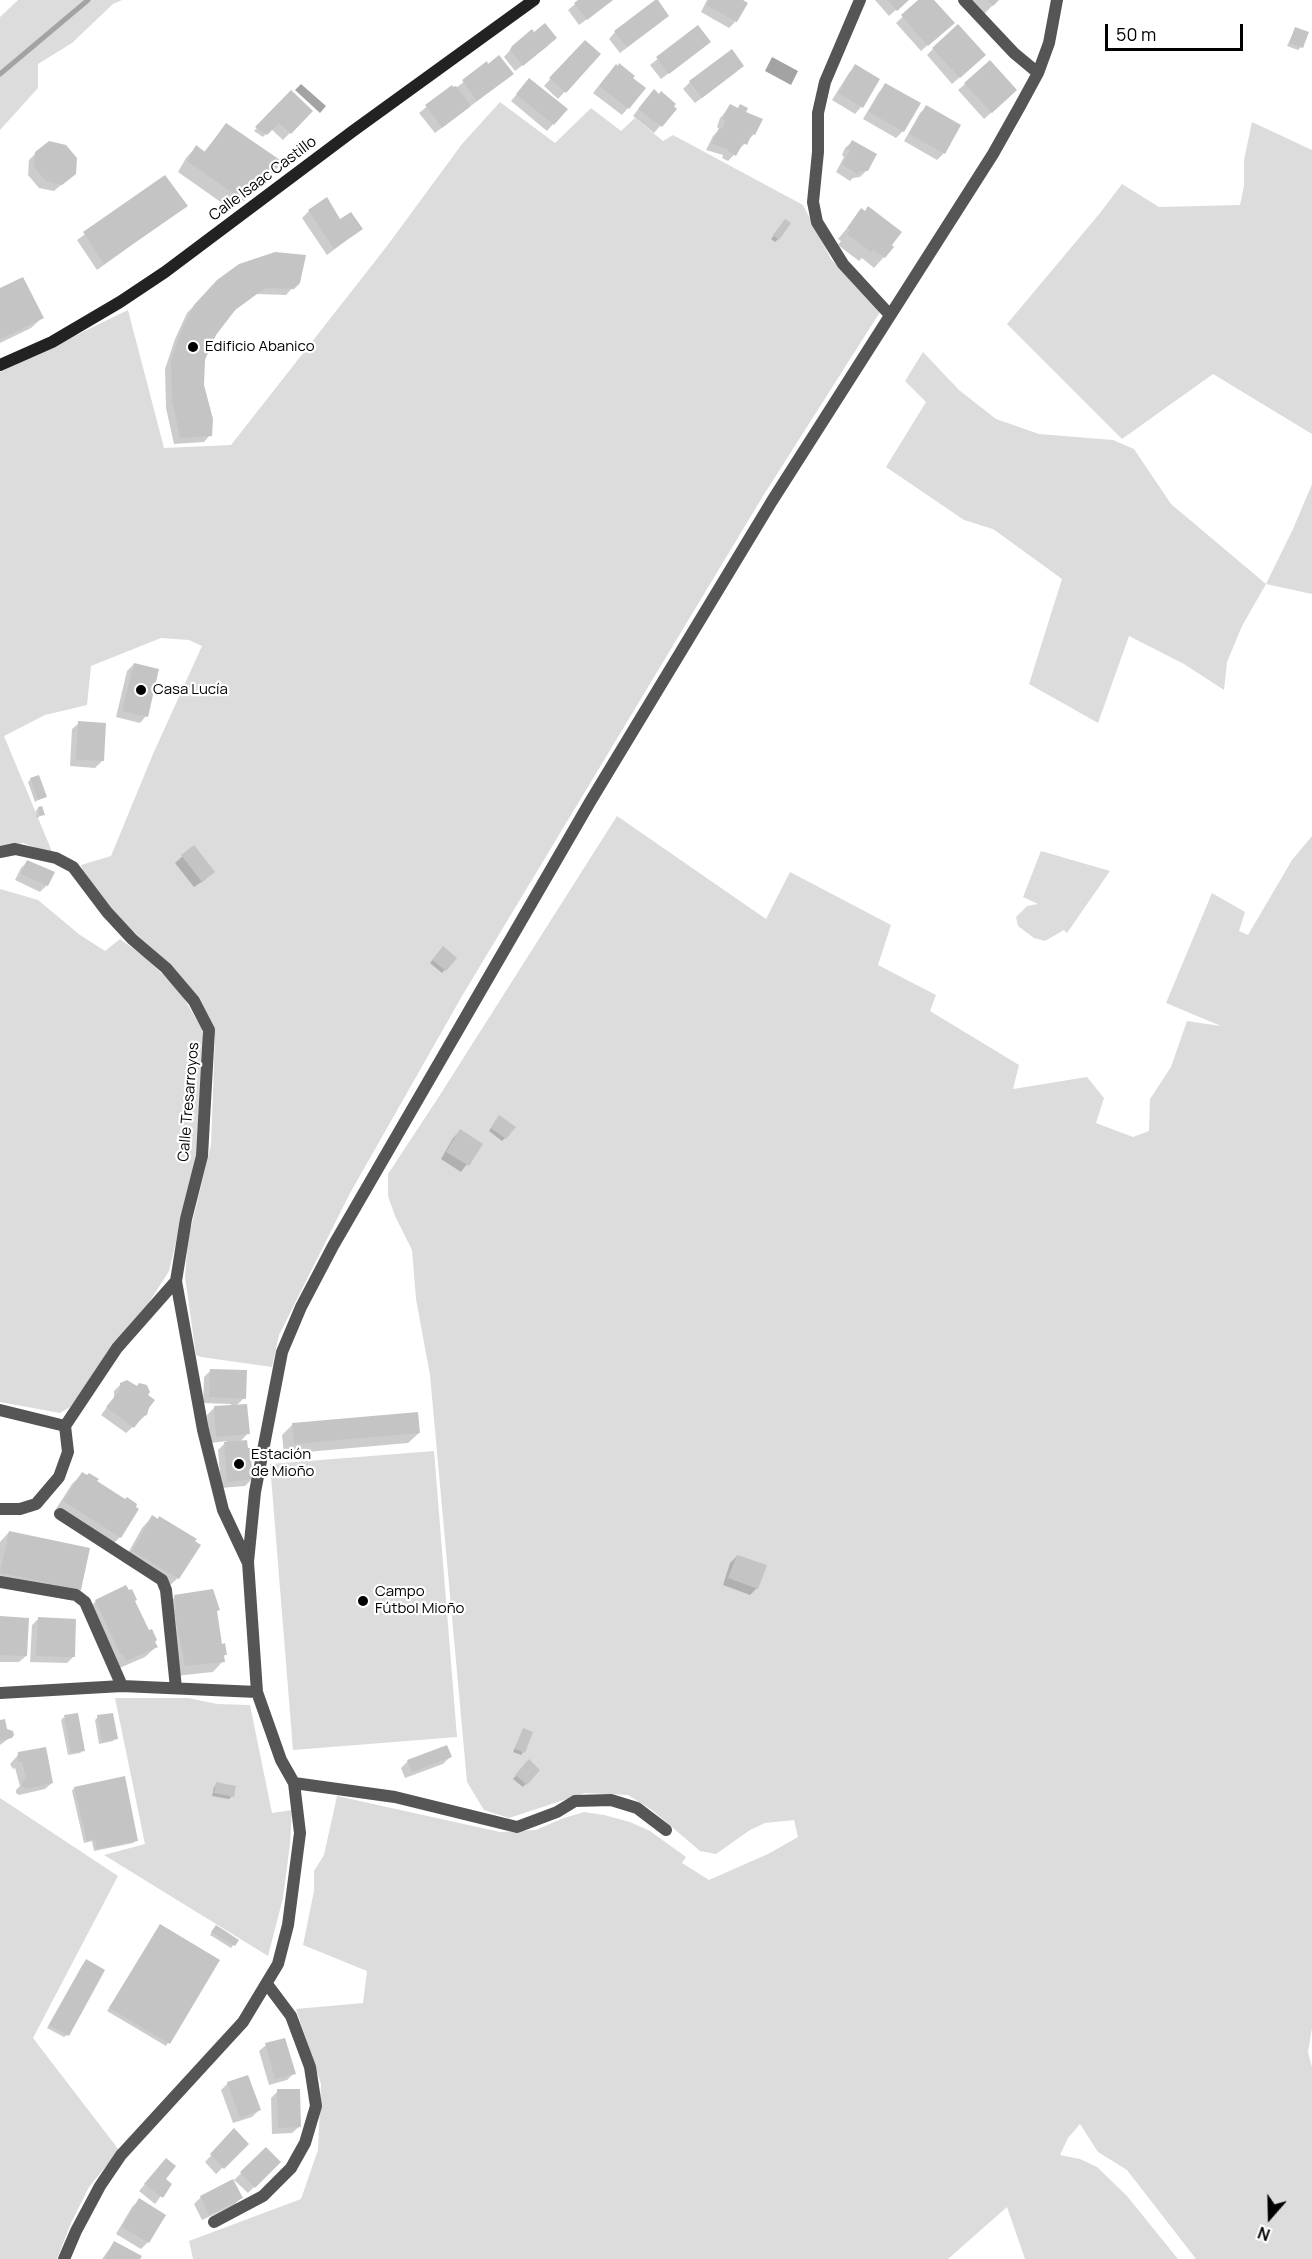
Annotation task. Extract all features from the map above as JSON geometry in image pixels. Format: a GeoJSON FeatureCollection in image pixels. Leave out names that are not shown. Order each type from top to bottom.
{"type":"FeatureCollection","features":[{"type":"Feature","properties":{"kind":"street","name":"Calle Isaac Castillo"},"geometry":{"type":"LineString","coordinates":[[0,365],[52,342],[129,296],[534,0]]}},
{"type":"Feature","properties":{"kind":"street"},"geometry":{"type":"LineString","coordinates":[[860,0],[825,82],[818,113],[818,152],[813,202],[818,222],[843,264],[890,315]]}},
{"type":"Feature","properties":{"kind":"street"},"geometry":{"type":"LineString","coordinates":[[964,0],[1014,53],[1038,74]]}},
{"type":"Feature","properties":{"kind":"street"},"geometry":{"type":"LineString","coordinates":[[64,2259],[75,2231],[121,2155],[243,2022],[278,1964],[288,1925],[300,1833],[294,1783],[280,1760],[257,1692],[248,1562],[255,1492],[282,1352],[301,1307],[333,1246],[590,802],[772,501],[993,154],[1038,74],[1049,43],[1056,0]]}},
{"type":"Feature","properties":{"kind":"street","name":"Calle Tresarroyos"},"geometry":{"type":"LineString","coordinates":[[0,852],[15,849],[56,858],[73,867],[107,912],[132,939],[166,968],[194,1001],[209,1030],[202,1156],[186,1220],[176,1281],[203,1430],[223,1510],[248,1562]]}},
{"type":"Feature","properties":{"kind":"street"},"geometry":{"type":"LineString","coordinates":[[0,1509],[20,1509],[36,1503],[59,1477],[68,1452],[65,1426],[117,1348],[176,1281]]}},
{"type":"Feature","properties":{"kind":"street"},"geometry":{"type":"LineString","coordinates":[[0,1410],[65,1426]]}},
{"type":"Feature","properties":{"kind":"street"},"geometry":{"type":"LineString","coordinates":[[60,1514],[162,1580],[166,1590],[176,1688]]}},
{"type":"Feature","properties":{"kind":"street"},"geometry":{"type":"LineString","coordinates":[[0,1582],[76,1595],[86,1602],[122,1686]]}},
{"type":"Feature","properties":{"kind":"street"},"geometry":{"type":"LineString","coordinates":[[0,1693],[122,1686],[257,1692]]}},
{"type":"Feature","properties":{"kind":"street"},"geometry":{"type":"LineString","coordinates":[[294,1783],[395,1797],[517,1827],[557,1812],[575,1801],[611,1800],[637,1808],[666,1830]]}},
{"type":"Feature","properties":{"kind":"street"},"geometry":{"type":"LineString","coordinates":[[214,2222],[262,2196],[291,2168],[305,2143],[316,2106],[310,2067],[291,2016],[267,1984]]}},
{"type":"Feature","properties":{"kind":"shaded area"},"geometry":{"type":"Polygon","coordinates":[[[18,0],[122,0],[113,4],[72,43],[38,64],[38,88],[0,130],[0,17],[18,0]]]}},
{"type":"Feature","properties":{"kind":"shaded area"},"geometry":{"type":"Polygon","coordinates":[[[772,57],[798,71],[791,85],[765,71],[772,57]]]}},
{"type":"Feature","properties":{"kind":"shaded area"},"geometry":{"type":"Polygon","coordinates":[[[301,84],[326,106],[320,113],[295,90],[301,84]]]}},
{"type":"Feature","properties":{"kind":"shaded area"},"geometry":{"type":"Polygon","coordinates":[[[500,102],[555,143],[591,108],[621,131],[635,118],[663,141],[673,135],[803,205],[831,259],[880,312],[763,496],[462,996],[349,1195],[279,1335],[272,1367],[201,1357],[196,1355],[185,1277],[188,1240],[211,1145],[215,1037],[200,1002],[188,985],[164,959],[118,918],[86,878],[81,865],[111,856],[153,754],[202,646],[189,640],[161,638],[91,666],[87,705],[45,715],[4,736],[53,854],[23,843],[0,848],[0,372],[128,310],[164,448],[231,445],[387,246],[462,144],[500,102]]]}},
{"type":"Feature","properties":{"kind":"shaded area"},"geometry":{"type":"Polygon","coordinates":[[[1252,122],[1312,150],[1312,434],[1213,374],[1122,439],[1007,324],[1122,184],[1159,207],[1240,205],[1244,186],[1244,160],[1252,122]]]}},
{"type":"Feature","properties":{"kind":"shaded area"},"geometry":{"type":"Polygon","coordinates":[[[923,352],[959,390],[996,419],[1039,434],[1113,440],[1134,449],[1171,504],[1266,584],[1242,626],[1227,662],[1224,690],[1184,664],[1129,636],[1098,723],[1029,684],[1062,579],[993,529],[964,520],[886,467],[926,402],[905,381],[923,352]]]}},
{"type":"Feature","properties":{"kind":"shaded area"},"geometry":{"type":"Polygon","coordinates":[[[1312,484],[1312,594],[1266,584],[1293,529],[1312,484]]]}},
{"type":"Feature","properties":{"kind":"shaded area"},"geometry":{"type":"Polygon","coordinates":[[[617,816],[766,919],[790,872],[891,925],[878,965],[936,995],[930,1011],[1019,1065],[1013,1089],[1087,1077],[1104,1098],[1096,1123],[1133,1137],[1149,1131],[1150,1099],[1171,1067],[1187,1021],[1221,1026],[1166,1003],[1212,893],[1245,912],[1239,931],[1248,935],[1292,860],[1312,836],[1312,2028],[1308,2052],[1312,2067],[1312,2259],[1196,2259],[1127,2170],[1098,2152],[1080,2124],[1068,2138],[1060,2155],[1080,2159],[1097,2167],[1127,2196],[1178,2259],[1025,2259],[1007,2207],[948,2259],[193,2259],[189,2241],[301,2199],[318,2150],[321,2084],[296,2009],[363,2003],[367,1971],[303,1945],[314,1891],[314,1871],[324,1855],[337,1796],[500,1832],[536,1830],[584,1812],[604,1815],[630,1822],[650,1831],[686,1857],[682,1863],[709,1880],[768,1854],[798,1837],[794,1820],[765,1823],[750,1830],[716,1854],[700,1851],[652,1810],[628,1795],[585,1793],[509,1818],[484,1810],[467,1782],[430,1375],[416,1299],[412,1250],[388,1196],[388,1174],[617,816]]]}},
{"type":"Feature","properties":{"kind":"shaded area"},"geometry":{"type":"Polygon","coordinates":[[[1041,851],[1110,871],[1067,933],[1064,930],[1045,941],[1034,938],[1018,926],[1016,917],[1027,906],[1038,904],[1023,897],[1041,851]]]}},
{"type":"Feature","properties":{"kind":"shaded area"},"geometry":{"type":"Polygon","coordinates":[[[0,889],[38,900],[80,935],[105,951],[120,939],[146,958],[179,990],[202,1029],[204,1067],[197,1155],[169,1271],[146,1307],[70,1407],[60,1413],[0,1402],[0,889]]]}},
{"type":"Feature","properties":{"kind":"shaded area","name":"Campo Fútbol Mioño"},"geometry":{"type":"Polygon","coordinates":[[[434,1451],[457,1737],[293,1750],[270,1464],[434,1451]]]}},
{"type":"Feature","properties":{"kind":"shaded area"},"geometry":{"type":"Polygon","coordinates":[[[115,1698],[188,1698],[217,1704],[250,1705],[272,1813],[292,1810],[283,1898],[268,1956],[104,1855],[145,1844],[115,1698]]]}},
{"type":"Feature","properties":{"kind":"shaded area"},"geometry":{"type":"Polygon","coordinates":[[[0,1798],[118,1876],[33,2038],[119,2150],[89,2187],[71,2223],[57,2259],[0,2259],[0,1798]]]}},
{"type":"Feature","properties":{"kind":"building"},"geometry":{"type":"Polygon","coordinates":[[[578,0],[613,0],[587,20],[574,3],[578,0]]]}},
{"type":"Feature","properties":{"kind":"building"},"geometry":{"type":"Polygon","coordinates":[[[658,0],[669,16],[627,47],[614,31],[658,0]]]}},
{"type":"Feature","properties":{"kind":"building"},"geometry":{"type":"Polygon","coordinates":[[[709,0],[743,0],[748,3],[737,22],[706,5],[709,0]]]}},
{"type":"Feature","properties":{"kind":"building"},"geometry":{"type":"Polygon","coordinates":[[[887,0],[909,0],[897,11],[887,0]]]}},
{"type":"Feature","properties":{"kind":"building"},"geometry":{"type":"Polygon","coordinates":[[[918,0],[934,0],[955,23],[928,46],[901,15],[918,0]]]}},
{"type":"Feature","properties":{"kind":"building"},"geometry":{"type":"Polygon","coordinates":[[[987,0],[999,0],[993,6],[987,0]]]}},
{"type":"Feature","properties":{"kind":"building"},"geometry":{"type":"Polygon","coordinates":[[[545,23],[557,38],[523,66],[510,50],[512,46],[532,29],[534,32],[545,23]]]}},
{"type":"Feature","properties":{"kind":"building"},"geometry":{"type":"Polygon","coordinates":[[[958,24],[986,55],[960,78],[932,48],[958,24]]]}},
{"type":"Feature","properties":{"kind":"building"},"geometry":{"type":"Polygon","coordinates":[[[698,25],[711,42],[669,74],[656,57],[698,25]]]}},
{"type":"Feature","properties":{"kind":"building"},"geometry":{"type":"Polygon","coordinates":[[[1295,27],[1309,32],[1303,48],[1289,43],[1295,27]]]}},
{"type":"Feature","properties":{"kind":"building"},"geometry":{"type":"Polygon","coordinates":[[[585,40],[601,54],[566,93],[549,78],[585,40]]]}},
{"type":"Feature","properties":{"kind":"building"},"geometry":{"type":"Polygon","coordinates":[[[732,49],[744,66],[702,98],[689,81],[732,49]]]}},
{"type":"Feature","properties":{"kind":"building"},"geometry":{"type":"Polygon","coordinates":[[[499,55],[514,74],[477,101],[462,80],[499,55]]]}},
{"type":"Feature","properties":{"kind":"building"},"geometry":{"type":"Polygon","coordinates":[[[990,60],[1017,90],[992,113],[964,83],[990,60]]]}},
{"type":"Feature","properties":{"kind":"building"},"geometry":{"type":"Polygon","coordinates":[[[619,63],[646,88],[629,109],[599,86],[619,63]]]}},
{"type":"Feature","properties":{"kind":"building"},"geometry":{"type":"Polygon","coordinates":[[[855,64],[880,79],[863,108],[838,93],[855,64]]]}},
{"type":"Feature","properties":{"kind":"building"},"geometry":{"type":"Polygon","coordinates":[[[529,78],[568,109],[554,125],[516,94],[529,78]]]}},
{"type":"Feature","properties":{"kind":"building"},"geometry":{"type":"Polygon","coordinates":[[[885,83],[921,103],[904,132],[869,112],[885,83]]]}},
{"type":"Feature","properties":{"kind":"building"},"geometry":{"type":"Polygon","coordinates":[[[452,85],[456,86],[471,106],[442,128],[425,105],[452,85]]]}},
{"type":"Feature","properties":{"kind":"building"},"geometry":{"type":"Polygon","coordinates":[[[654,89],[659,94],[661,91],[676,104],[674,106],[677,109],[662,127],[638,109],[654,89]]]}},
{"type":"Feature","properties":{"kind":"building"},"geometry":{"type":"Polygon","coordinates":[[[291,90],[313,111],[291,134],[279,123],[267,135],[255,127],[291,90]]]}},
{"type":"Feature","properties":{"kind":"building"},"geometry":{"type":"Polygon","coordinates":[[[730,104],[738,108],[740,104],[748,108],[746,112],[763,119],[755,135],[752,134],[747,145],[743,143],[736,156],[727,151],[728,149],[711,144],[719,128],[722,129],[725,122],[724,114],[730,104]]]}},
{"type":"Feature","properties":{"kind":"building"},"geometry":{"type":"Polygon","coordinates":[[[926,105],[961,125],[945,154],[909,134],[926,105]]]}},
{"type":"Feature","properties":{"kind":"building"},"geometry":{"type":"Polygon","coordinates":[[[226,123],[283,162],[244,201],[187,161],[196,145],[205,152],[226,123]]]}},
{"type":"Feature","properties":{"kind":"building"},"geometry":{"type":"Polygon","coordinates":[[[852,140],[877,154],[868,171],[859,171],[858,175],[842,164],[850,150],[847,149],[852,140]]]}},
{"type":"Feature","properties":{"kind":"building"},"geometry":{"type":"Polygon","coordinates":[[[49,141],[66,145],[77,158],[76,174],[62,185],[46,181],[34,167],[35,152],[49,141]]]}},
{"type":"Feature","properties":{"kind":"building"},"geometry":{"type":"Polygon","coordinates":[[[165,175],[188,206],[104,264],[83,232],[165,175]]]}},
{"type":"Feature","properties":{"kind":"building"},"geometry":{"type":"Polygon","coordinates":[[[327,197],[340,219],[351,212],[363,229],[334,249],[308,210],[327,197]]]}},
{"type":"Feature","properties":{"kind":"building"},"geometry":{"type":"Polygon","coordinates":[[[868,206],[902,232],[885,258],[873,249],[871,252],[847,234],[850,230],[847,228],[861,208],[865,211],[868,206]]]}},
{"type":"Feature","properties":{"kind":"building"},"geometry":{"type":"Polygon","coordinates":[[[785,219],[791,223],[779,240],[773,235],[785,219]]]}},
{"type":"Feature","properties":{"kind":"building","name":"Edificio Abanico"},"geometry":{"type":"Polygon","coordinates":[[[275,252],[306,255],[300,283],[294,289],[265,288],[236,309],[216,335],[205,360],[204,385],[213,419],[212,436],[180,438],[172,400],[171,361],[181,331],[194,305],[217,280],[239,264],[275,252]]]}},
{"type":"Feature","properties":{"kind":"building"},"geometry":{"type":"Polygon","coordinates":[[[23,277],[44,318],[0,339],[0,288],[23,277]]]}},
{"type":"Feature","properties":{"kind":"building","name":"Casa Lucía"},"geometry":{"type":"Polygon","coordinates":[[[134,663],[159,669],[148,717],[122,711],[134,663]]]}},
{"type":"Feature","properties":{"kind":"building"},"geometry":{"type":"Polygon","coordinates":[[[78,721],[106,723],[104,761],[76,760],[78,721]]]}},
{"type":"Feature","properties":{"kind":"building"},"geometry":{"type":"Polygon","coordinates":[[[39,775],[47,797],[38,800],[30,778],[39,775]]]}},
{"type":"Feature","properties":{"kind":"building"},"geometry":{"type":"Polygon","coordinates":[[[42,806],[45,815],[40,816],[38,807],[42,806]]]}},
{"type":"Feature","properties":{"kind":"building"},"geometry":{"type":"Polygon","coordinates":[[[194,845],[215,872],[202,882],[181,855],[194,845]]]}},
{"type":"Feature","properties":{"kind":"building"},"geometry":{"type":"Polygon","coordinates":[[[27,860],[55,872],[48,886],[21,874],[27,860]]]}},
{"type":"Feature","properties":{"kind":"building"},"geometry":{"type":"Polygon","coordinates":[[[443,946],[457,958],[446,971],[432,960],[443,946]]]}},
{"type":"Feature","properties":{"kind":"building"},"geometry":{"type":"Polygon","coordinates":[[[499,1115],[516,1127],[506,1139],[491,1128],[499,1115]]]}},
{"type":"Feature","properties":{"kind":"building"},"geometry":{"type":"Polygon","coordinates":[[[460,1129],[483,1144],[469,1166],[446,1152],[460,1129]]]}},
{"type":"Feature","properties":{"kind":"building"},"geometry":{"type":"Polygon","coordinates":[[[210,1369],[247,1370],[246,1399],[209,1397],[210,1369]]]}},
{"type":"Feature","properties":{"kind":"building"},"geometry":{"type":"Polygon","coordinates":[[[127,1380],[137,1386],[139,1383],[147,1385],[150,1392],[148,1395],[155,1400],[147,1415],[143,1416],[134,1428],[106,1407],[120,1390],[120,1383],[127,1380]]]}},
{"type":"Feature","properties":{"kind":"building"},"geometry":{"type":"Polygon","coordinates":[[[247,1404],[250,1434],[216,1437],[214,1406],[247,1404]]]}},
{"type":"Feature","properties":{"kind":"building"},"geometry":{"type":"Polygon","coordinates":[[[418,1412],[420,1433],[294,1444],[292,1423],[418,1412]]]}},
{"type":"Feature","properties":{"kind":"building","name":"Estación de Mioño"},"geometry":{"type":"Polygon","coordinates":[[[247,1440],[253,1479],[227,1482],[224,1442],[247,1440]]]}},
{"type":"Feature","properties":{"kind":"building"},"geometry":{"type":"Polygon","coordinates":[[[82,1472],[87,1475],[89,1473],[99,1479],[97,1481],[137,1504],[136,1507],[139,1509],[121,1538],[63,1501],[82,1472]]]}},
{"type":"Feature","properties":{"kind":"building"},"geometry":{"type":"Polygon","coordinates":[[[152,1515],[158,1519],[159,1516],[197,1539],[195,1541],[201,1545],[179,1579],[132,1551],[152,1515]]]}},
{"type":"Feature","properties":{"kind":"building"},"geometry":{"type":"Polygon","coordinates":[[[9,1531],[90,1548],[81,1590],[0,1573],[9,1531]]]}},
{"type":"Feature","properties":{"kind":"building"},"geometry":{"type":"Polygon","coordinates":[[[737,1555],[767,1565],[758,1589],[728,1578],[737,1555]]]}},
{"type":"Feature","properties":{"kind":"building"},"geometry":{"type":"Polygon","coordinates":[[[126,1585],[129,1590],[132,1589],[137,1600],[135,1601],[149,1630],[152,1629],[158,1647],[126,1661],[122,1653],[120,1654],[95,1600],[126,1585]]]}},
{"type":"Feature","properties":{"kind":"building"},"geometry":{"type":"Polygon","coordinates":[[[213,1589],[220,1610],[217,1611],[222,1644],[225,1643],[227,1655],[224,1655],[225,1662],[185,1666],[174,1610],[176,1609],[174,1595],[213,1589]]]}},
{"type":"Feature","properties":{"kind":"building"},"geometry":{"type":"Polygon","coordinates":[[[0,1616],[29,1618],[27,1656],[0,1655],[0,1616]]]}},
{"type":"Feature","properties":{"kind":"building"},"geometry":{"type":"Polygon","coordinates":[[[38,1617],[76,1619],[75,1657],[36,1656],[38,1617]]]}},
{"type":"Feature","properties":{"kind":"building"},"geometry":{"type":"Polygon","coordinates":[[[78,1713],[85,1751],[71,1753],[64,1715],[78,1713]]]}},
{"type":"Feature","properties":{"kind":"building"},"geometry":{"type":"Polygon","coordinates":[[[113,1713],[118,1739],[102,1742],[97,1715],[113,1713]]]}},
{"type":"Feature","properties":{"kind":"building"},"geometry":{"type":"Polygon","coordinates":[[[5,1719],[7,1729],[13,1731],[14,1735],[12,1738],[0,1741],[0,1720],[5,1719]]]}},
{"type":"Feature","properties":{"kind":"building"},"geometry":{"type":"Polygon","coordinates":[[[523,1728],[533,1732],[525,1753],[515,1749],[523,1728]]]}},
{"type":"Feature","properties":{"kind":"building"},"geometry":{"type":"Polygon","coordinates":[[[447,1745],[452,1757],[412,1772],[407,1760],[447,1745]]]}},
{"type":"Feature","properties":{"kind":"building"},"geometry":{"type":"Polygon","coordinates":[[[46,1747],[53,1783],[26,1789],[22,1786],[26,1778],[22,1762],[17,1761],[18,1752],[46,1747]]]}},
{"type":"Feature","properties":{"kind":"building"},"geometry":{"type":"Polygon","coordinates":[[[529,1759],[540,1770],[527,1785],[515,1775],[529,1759]]]}},
{"type":"Feature","properties":{"kind":"building"},"geometry":{"type":"Polygon","coordinates":[[[125,1776],[138,1841],[97,1849],[95,1839],[87,1841],[74,1787],[125,1776]]]}},
{"type":"Feature","properties":{"kind":"building"},"geometry":{"type":"Polygon","coordinates":[[[216,1782],[236,1786],[234,1797],[214,1793],[216,1782]]]}},
{"type":"Feature","properties":{"kind":"building"},"geometry":{"type":"Polygon","coordinates":[[[160,1924],[220,1960],[170,2044],[109,2008],[160,1924]]]}},
{"type":"Feature","properties":{"kind":"building"},"geometry":{"type":"Polygon","coordinates":[[[216,1925],[239,1940],[235,1946],[211,1932],[216,1925]]]}},
{"type":"Feature","properties":{"kind":"building"},"geometry":{"type":"Polygon","coordinates":[[[86,1959],[105,1970],[69,2036],[49,2025],[86,1959]]]}},
{"type":"Feature","properties":{"kind":"building"},"geometry":{"type":"Polygon","coordinates":[[[285,2038],[296,2074],[275,2079],[265,2043],[285,2038]]]}},
{"type":"Feature","properties":{"kind":"building"},"geometry":{"type":"Polygon","coordinates":[[[248,2075],[261,2110],[240,2118],[227,2082],[248,2075]]]}},
{"type":"Feature","properties":{"kind":"building"},"geometry":{"type":"Polygon","coordinates":[[[277,2089],[300,2089],[301,2127],[278,2128],[277,2089]]]}},
{"type":"Feature","properties":{"kind":"building"},"geometry":{"type":"Polygon","coordinates":[[[234,2128],[249,2144],[224,2169],[210,2154],[234,2128]]]}},
{"type":"Feature","properties":{"kind":"building"},"geometry":{"type":"Polygon","coordinates":[[[266,2147],[281,2162],[255,2188],[240,2172],[266,2147]]]}},
{"type":"Feature","properties":{"kind":"building"},"geometry":{"type":"Polygon","coordinates":[[[166,2158],[176,2166],[166,2179],[172,2184],[163,2198],[144,2184],[166,2158]]]}},
{"type":"Feature","properties":{"kind":"building"},"geometry":{"type":"Polygon","coordinates":[[[233,2179],[243,2198],[209,2215],[200,2196],[233,2179]]]}},
{"type":"Feature","properties":{"kind":"building"},"geometry":{"type":"Polygon","coordinates":[[[139,2198],[166,2215],[149,2243],[122,2227],[139,2198]]]}},
{"type":"Feature","properties":{"kind":"building"},"geometry":{"type":"Polygon","coordinates":[[[114,2241],[142,2256],[140,2259],[104,2259],[114,2241]]]}},
{"type":"Feature","properties":{"kind":"waterway"},"geometry":{"type":"LineString","coordinates":[[0,74],[88,0]]}},
{"type":"Feature","properties":{"kind":"place","name":"Edificio Abanico"},"geometry":{"type":"Point","coordinates":[193,347]}},
{"type":"Feature","properties":{"kind":"place","name":"Casa Lucía"},"geometry":{"type":"Point","coordinates":[141,690]}},
{"type":"Feature","properties":{"kind":"place","name":"Estación de Mioño"},"geometry":{"type":"Point","coordinates":[239,1464]}},
{"type":"Feature","properties":{"kind":"place","name":"Campo Fútbol Mioño"},"geometry":{"type":"Point","coordinates":[363,1601]}}]}
